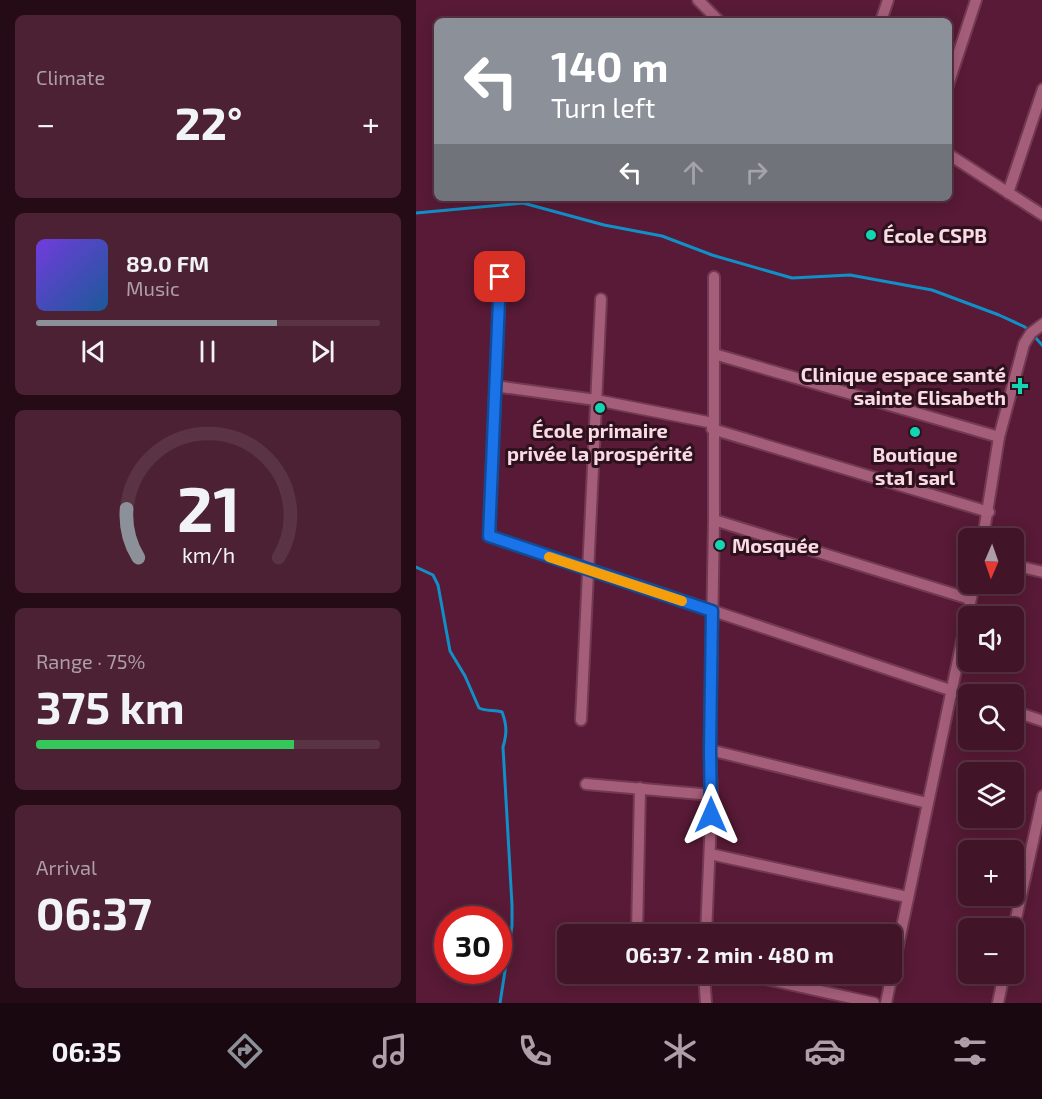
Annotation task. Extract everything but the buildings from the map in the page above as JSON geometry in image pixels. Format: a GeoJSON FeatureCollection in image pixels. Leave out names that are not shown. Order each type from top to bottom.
{"type":"FeatureCollection","features":[{"type":"Feature","properties":{"kind":"street"},"geometry":{"type":"LineString","coordinates":[[698,0],[716,18]]}},
{"type":"Feature","properties":{"kind":"street"},"geometry":{"type":"LineString","coordinates":[[882,18],[888,0]]}},
{"type":"Feature","properties":{"kind":"street"},"geometry":{"type":"LineString","coordinates":[[952,73],[976,0]]}},
{"type":"Feature","properties":{"kind":"street"},"geometry":{"type":"LineString","coordinates":[[1008,193],[1043,89]]}},
{"type":"Feature","properties":{"kind":"street"},"geometry":{"type":"LineString","coordinates":[[952,157],[1043,215]]}},
{"type":"Feature","properties":{"kind":"street"},"geometry":{"type":"LineString","coordinates":[[500,277],[489,536],[958,693]]}},
{"type":"Feature","properties":{"kind":"street"},"geometry":{"type":"LineString","coordinates":[[706,924],[712,795],[710,750],[714,277]]}},
{"type":"Feature","properties":{"kind":"street"},"geometry":{"type":"LineString","coordinates":[[581,720],[601,299]]}},
{"type":"Feature","properties":{"kind":"street"},"geometry":{"type":"LineString","coordinates":[[985,528],[999,437],[1024,344],[1031,333],[1043,324]]}},
{"type":"Feature","properties":{"kind":"street"},"geometry":{"type":"LineString","coordinates":[[714,354],[999,437]]}},
{"type":"Feature","properties":{"kind":"street"},"geometry":{"type":"LineString","coordinates":[[495,386],[596,400],[712,426],[989,512]]}},
{"type":"Feature","properties":{"kind":"street"},"geometry":{"type":"LineString","coordinates":[[713,520],[970,598]]}},
{"type":"Feature","properties":{"kind":"street"},"geometry":{"type":"LineString","coordinates":[[1024,568],[1043,572]]}},
{"type":"Feature","properties":{"kind":"street"},"geometry":{"type":"LineString","coordinates":[[886,1003],[971,594]]}},
{"type":"Feature","properties":{"kind":"street"},"geometry":{"type":"LineString","coordinates":[[1024,715],[1043,721]]}},
{"type":"Feature","properties":{"kind":"street"},"geometry":{"type":"LineString","coordinates":[[710,750],[927,803]]}},
{"type":"Feature","properties":{"kind":"street"},"geometry":{"type":"LineString","coordinates":[[586,784],[712,795]]}},
{"type":"Feature","properties":{"kind":"street"},"geometry":{"type":"LineString","coordinates":[[636,924],[640,788]]}},
{"type":"Feature","properties":{"kind":"street"},"geometry":{"type":"LineString","coordinates":[[1016,918],[1043,796]]}},
{"type":"Feature","properties":{"kind":"street"},"geometry":{"type":"LineString","coordinates":[[710,854],[907,897]]}},
{"type":"Feature","properties":{"kind":"street"},"geometry":{"type":"LineString","coordinates":[[705,984],[706,1003]]}},
{"type":"Feature","properties":{"kind":"street"},"geometry":{"type":"LineString","coordinates":[[789,984],[874,1003]]}},
{"type":"Feature","properties":{"kind":"street"},"geometry":{"type":"LineString","coordinates":[[998,1003],[1002,984]]}},
{"type":"Feature","properties":{"kind":"waterway"},"geometry":{"type":"LineString","coordinates":[[416,213],[523,203],[604,225],[662,236],[712,255],[792,278],[850,275],[932,290],[999,315],[1029,331]]}},
{"type":"Feature","properties":{"kind":"waterway"},"geometry":{"type":"LineString","coordinates":[[1034,336],[1043,346]]}},
{"type":"Feature","properties":{"kind":"waterway"},"geometry":{"type":"LineString","coordinates":[[416,567],[433,575],[438,585],[450,651],[465,676],[479,708],[502,712],[505,721],[506,734],[503,747],[512,926],[500,1003]]}},
{"type":"Feature","properties":{"kind":"slow traffic"},"geometry":{"type":"LineString","coordinates":[[549,557],[682,601]]}},
{"type":"Feature","properties":{"kind":"place","name":"École CSPB"},"geometry":{"type":"Point","coordinates":[871,235]}},
{"type":"Feature","properties":{"kind":"place","name":"Clinique espace santé sainte Elisabeth"},"geometry":{"type":"Point","coordinates":[1020,386]}},
{"type":"Feature","properties":{"kind":"place","name":"École primaire privée la prospérité"},"geometry":{"type":"Point","coordinates":[600,408]}},
{"type":"Feature","properties":{"kind":"place","name":"Boutique sta1 sarl"},"geometry":{"type":"Point","coordinates":[915,432]}},
{"type":"Feature","properties":{"kind":"place","name":"Mosquée"},"geometry":{"type":"Point","coordinates":[720,545]}},
{"type":"Feature","properties":{"kind":"route"},"geometry":{"type":"LineString","coordinates":[[500,277],[489,536],[712,611],[711,815]]}}]}
